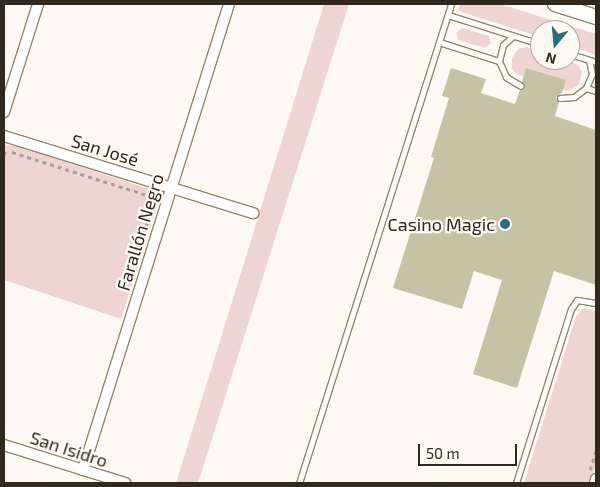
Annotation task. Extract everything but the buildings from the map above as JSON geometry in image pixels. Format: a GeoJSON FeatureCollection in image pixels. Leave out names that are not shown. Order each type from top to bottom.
{"type":"FeatureCollection","features":[{"type":"Feature","properties":{"kind":"street"},"geometry":{"type":"LineString","coordinates":[[4,112],[38,4]]}},
{"type":"Feature","properties":{"kind":"street","name":"Farallón Negro"},"geometry":{"type":"LineString","coordinates":[[83,470],[229,4]]}},
{"type":"Feature","properties":{"kind":"street"},"geometry":{"type":"LineString","coordinates":[[555,4],[596,17]]}},
{"type":"Feature","properties":{"kind":"street","name":"San José"},"geometry":{"type":"LineString","coordinates":[[5,145],[171,188],[253,213]]}},
{"type":"Feature","properties":{"kind":"street","name":"San Isidro"},"geometry":{"type":"LineString","coordinates":[[4,445],[125,483]]}},
{"type":"Feature","properties":{"kind":"lane"},"geometry":{"type":"LineString","coordinates":[[299,483],[451,4]]}},
{"type":"Feature","properties":{"kind":"lane"},"geometry":{"type":"LineString","coordinates":[[448,15],[530,41]]}},
{"type":"Feature","properties":{"kind":"lane"},"geometry":{"type":"LineString","coordinates":[[513,36],[503,46],[499,61],[506,77],[521,86]]}},
{"type":"Feature","properties":{"kind":"lane"},"geometry":{"type":"LineString","coordinates":[[439,42],[499,61]]}},
{"type":"Feature","properties":{"kind":"lane"},"geometry":{"type":"LineString","coordinates":[[580,57],[596,62]]}},
{"type":"Feature","properties":{"kind":"lane"},"geometry":{"type":"LineString","coordinates":[[560,98],[574,97],[586,88],[592,74],[589,60]]}},
{"type":"Feature","properties":{"kind":"lane"},"geometry":{"type":"LineString","coordinates":[[586,88],[596,92]]}},
{"type":"Feature","properties":{"kind":"lane"},"geometry":{"type":"LineString","coordinates":[[516,483],[571,309],[578,300],[596,303]]}},
{"type":"Feature","properties":{"kind":"path"},"geometry":{"type":"LineString","coordinates":[[4,155],[5,145],[158,199]]}},
{"type":"Feature","properties":{"kind":"path"},"geometry":{"type":"LineString","coordinates":[[593,479],[596,450]]}},
{"type":"Feature","properties":{"kind":"shaded area"},"geometry":{"type":"Polygon","coordinates":[[[324,4],[349,4],[198,483],[176,483],[324,4]]]}},
{"type":"Feature","properties":{"kind":"shaded area"},"geometry":{"type":"Polygon","coordinates":[[[460,4],[500,4],[551,20],[530,20],[530,34],[458,11],[460,4]]]}},
{"type":"Feature","properties":{"kind":"shaded area"},"geometry":{"type":"Polygon","coordinates":[[[462,28],[489,36],[491,43],[485,48],[458,40],[456,33],[462,28]]]}},
{"type":"Feature","properties":{"kind":"shaded area"},"geometry":{"type":"Polygon","coordinates":[[[580,29],[596,34],[596,55],[580,49],[580,29]]]}},
{"type":"Feature","properties":{"kind":"shaded area"},"geometry":{"type":"Polygon","coordinates":[[[526,47],[530,48],[530,70],[580,68],[582,72],[579,85],[567,91],[516,74],[512,68],[512,58],[518,49],[526,47]]]}},
{"type":"Feature","properties":{"kind":"shaded area"},"geometry":{"type":"Polygon","coordinates":[[[5,146],[17,146],[155,191],[157,206],[121,319],[4,280],[5,146]]]}},
{"type":"Feature","properties":{"kind":"shaded area"},"geometry":{"type":"Polygon","coordinates":[[[584,308],[596,311],[596,464],[590,483],[524,483],[576,316],[584,308]]]}},
{"type":"Feature","properties":{"kind":"place","name":"Casino Magic"},"geometry":{"type":"Point","coordinates":[505,224]}}]}
